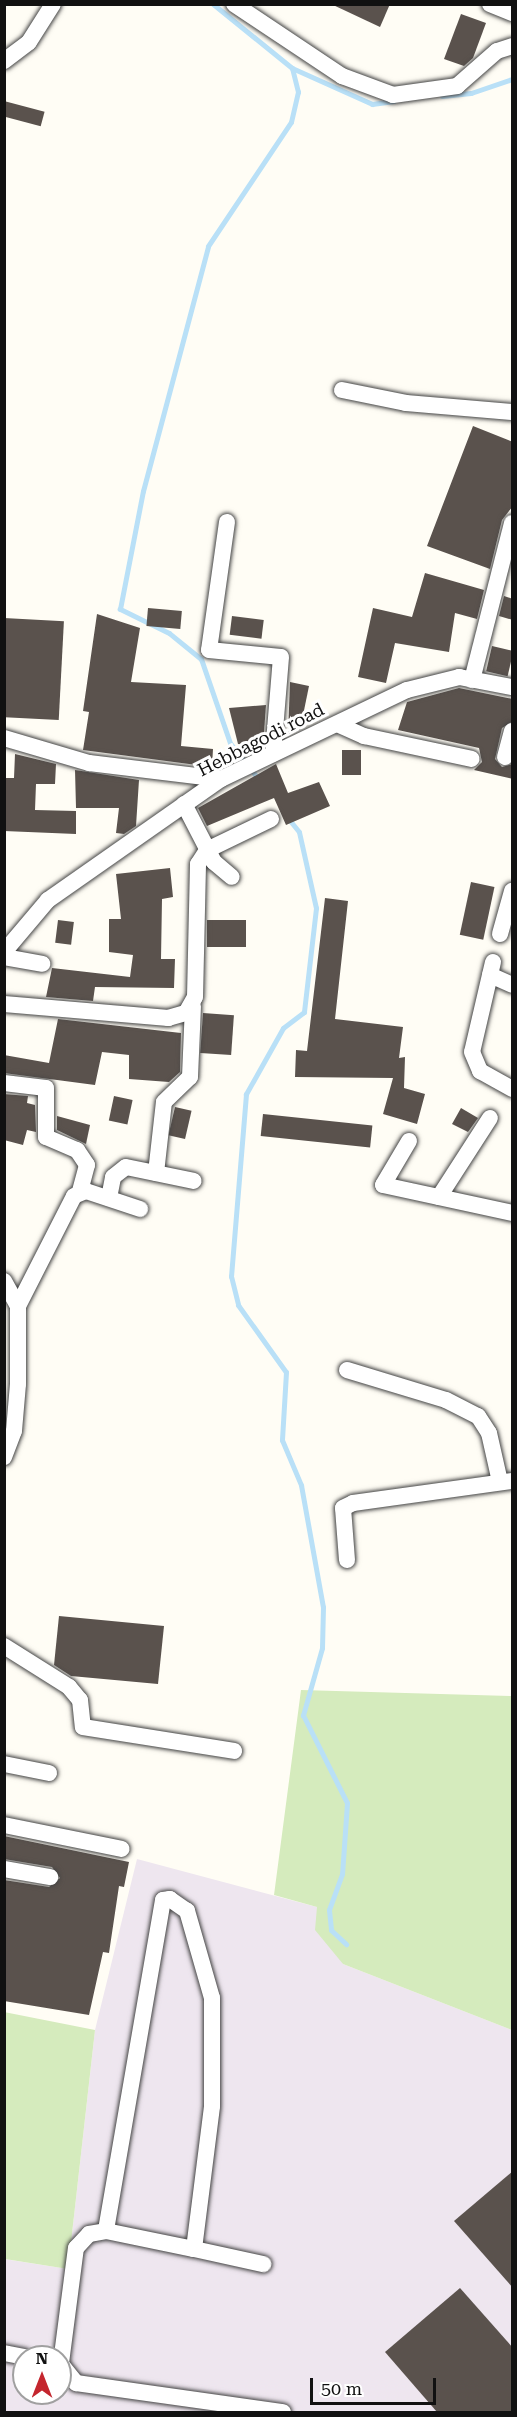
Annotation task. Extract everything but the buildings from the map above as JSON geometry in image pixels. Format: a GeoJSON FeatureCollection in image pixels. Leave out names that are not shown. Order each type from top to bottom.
{"type":"FeatureCollection","features":[{"type":"Feature","properties":{"kind":"street"},"geometry":{"type":"LineString","coordinates":[[4,61],[29,42],[53,4]]}},
{"type":"Feature","properties":{"kind":"street"},"geometry":{"type":"LineString","coordinates":[[234,4],[342,76],[393,95],[458,86],[497,51],[513,46]]}},
{"type":"Feature","properties":{"kind":"street"},"geometry":{"type":"LineString","coordinates":[[490,4],[513,13]]}},
{"type":"Feature","properties":{"kind":"street"},"geometry":{"type":"LineString","coordinates":[[342,390],[406,403],[513,412]]}},
{"type":"Feature","properties":{"kind":"street"},"geometry":{"type":"LineString","coordinates":[[227,522],[209,650],[281,657],[273,754]]}},
{"type":"Feature","properties":{"kind":"street"},"geometry":{"type":"LineString","coordinates":[[472,680],[513,523]]}},
{"type":"Feature","properties":{"kind":"street","name":"Hebbagodi road"},"geometry":{"type":"LineString","coordinates":[[7,948],[48,900],[221,779],[407,690],[459,677],[513,687]]}},
{"type":"Feature","properties":{"kind":"street"},"geometry":{"type":"LineString","coordinates":[[337,724],[364,736],[472,759]]}},
{"type":"Feature","properties":{"kind":"street"},"geometry":{"type":"LineString","coordinates":[[505,757],[513,731]]}},
{"type":"Feature","properties":{"kind":"street"},"geometry":{"type":"LineString","coordinates":[[4,738],[89,763],[221,779]]}},
{"type":"Feature","properties":{"kind":"street"},"geometry":{"type":"LineString","coordinates":[[184,804],[207,850],[232,877]]}},
{"type":"Feature","properties":{"kind":"street"},"geometry":{"type":"LineString","coordinates":[[156,1173],[164,1102],[190,1077],[198,864],[207,850],[271,819]]}},
{"type":"Feature","properties":{"kind":"street"},"geometry":{"type":"LineString","coordinates":[[500,934],[513,891]]}},
{"type":"Feature","properties":{"kind":"street"},"geometry":{"type":"LineString","coordinates":[[7,948],[42,964]]}},
{"type":"Feature","properties":{"kind":"street"},"geometry":{"type":"LineString","coordinates":[[513,985],[491,969],[472,1052],[480,1071],[513,1089]]}},
{"type":"Feature","properties":{"kind":"street"},"geometry":{"type":"LineString","coordinates":[[4,1004],[168,1018],[193,1006]]}},
{"type":"Feature","properties":{"kind":"street"},"geometry":{"type":"LineString","coordinates":[[4,1083],[46,1088],[46,1137],[77,1150],[87,1165],[80,1191],[71,1201],[18,1306],[17,1396],[14,1431],[4,1457]]}},
{"type":"Feature","properties":{"kind":"street"},"geometry":{"type":"LineString","coordinates":[[439,1197],[490,1118]]}},
{"type":"Feature","properties":{"kind":"street"},"geometry":{"type":"LineString","coordinates":[[409,1141],[383,1185],[513,1213]]}},
{"type":"Feature","properties":{"kind":"street"},"geometry":{"type":"LineString","coordinates":[[109,1198],[113,1177],[122,1169],[194,1181]]}},
{"type":"Feature","properties":{"kind":"street"},"geometry":{"type":"LineString","coordinates":[[80,1191],[140,1209]]}},
{"type":"Feature","properties":{"kind":"street"},"geometry":{"type":"LineString","coordinates":[[4,1281],[18,1306]]}},
{"type":"Feature","properties":{"kind":"street"},"geometry":{"type":"LineString","coordinates":[[347,1370],[446,1400],[478,1416],[489,1432],[506,1482],[353,1503],[343,1508],[347,1560]]}},
{"type":"Feature","properties":{"kind":"street"},"geometry":{"type":"LineString","coordinates":[[4,1646],[69,1687],[80,1700],[83,1727],[234,1751]]}},
{"type":"Feature","properties":{"kind":"street"},"geometry":{"type":"LineString","coordinates":[[4,1764],[49,1773]]}},
{"type":"Feature","properties":{"kind":"street"},"geometry":{"type":"LineString","coordinates":[[4,1825],[122,1849]]}},
{"type":"Feature","properties":{"kind":"street"},"geometry":{"type":"LineString","coordinates":[[4,1869],[50,1877]]}},
{"type":"Feature","properties":{"kind":"street"},"geometry":{"type":"LineString","coordinates":[[106,2231],[163,1900],[170,1899],[187,1911],[212,1998],[212,2106],[194,2249]]}},
{"type":"Feature","properties":{"kind":"street"},"geometry":{"type":"LineString","coordinates":[[63,2345],[76,2248],[89,2234],[106,2231],[263,2264]]}},
{"type":"Feature","properties":{"kind":"street"},"geometry":{"type":"LineString","coordinates":[[72,2378],[76,2383],[283,2412]]}},
{"type":"Feature","properties":{"kind":"shaded area"},"geometry":{"type":"Polygon","coordinates":[[[137,1859],[317,1907],[343,1964],[512,2030],[512,2412],[5,2412],[4,2259],[68,2269],[95,2030],[137,1859]]]}},
{"type":"Feature","properties":{"kind":"green space"},"geometry":{"type":"Polygon","coordinates":[[[301,1690],[512,1696],[512,2030],[343,1964],[315,1930],[317,1907],[274,1895],[301,1690]]]}},
{"type":"Feature","properties":{"kind":"green space"},"geometry":{"type":"Polygon","coordinates":[[[4,2012],[95,2030],[68,2269],[5,2259],[4,2012]]]}},
{"type":"Feature","properties":{"kind":"waterway"},"geometry":{"type":"LineString","coordinates":[[213,4],[292,68],[372,104],[394,101]]}},
{"type":"Feature","properties":{"kind":"waterway"},"geometry":{"type":"LineString","coordinates":[[260,781],[230,743],[201,659],[169,633],[120,609],[143,491],[208,246],[291,122],[298,92],[292,68]]}},
{"type":"Feature","properties":{"kind":"waterway"},"geometry":{"type":"LineString","coordinates":[[442,96],[471,93],[512,79]]}},
{"type":"Feature","properties":{"kind":"waterway"},"geometry":{"type":"LineString","coordinates":[[287,817],[299,832],[316,908],[304,1012],[283,1028],[246,1094],[231,1276],[238,1305],[286,1372],[282,1440],[301,1485],[323,1607],[322,1648],[303,1715],[347,1803],[342,1874],[329,1910],[331,1930],[346,1944]]}}]}
